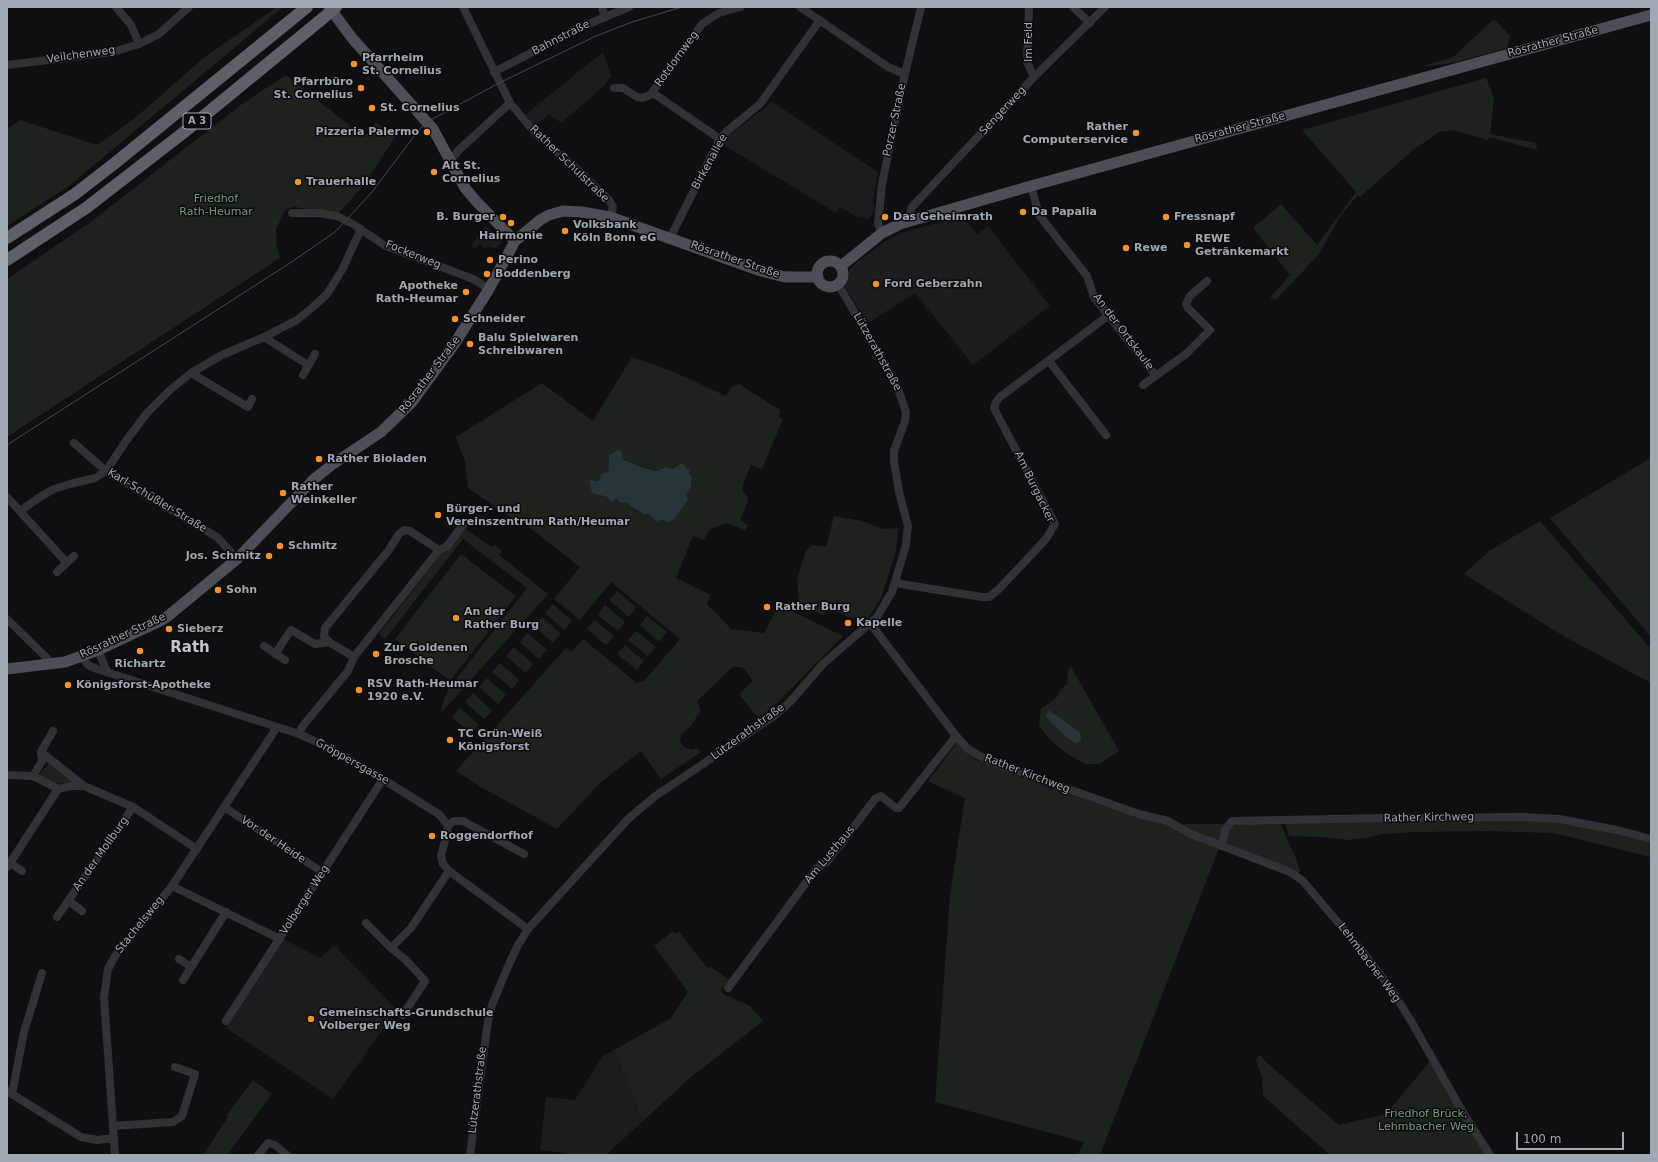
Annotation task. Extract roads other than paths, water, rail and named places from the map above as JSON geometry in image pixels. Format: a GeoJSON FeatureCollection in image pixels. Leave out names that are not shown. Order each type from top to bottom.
{"type":"FeatureCollection","features":[{"type":"Feature","properties":{"kind":"highway","name":"A 3"},"geometry":{"type":"LineString","coordinates":[[7,238],[75,194],[115,164],[307,7]]}},
{"type":"Feature","properties":{"kind":"highway","name":"A 3"},"geometry":{"type":"LineString","coordinates":[[7,260],[86,208],[183,133],[336,7]]}},
{"type":"Feature","properties":{"kind":"main road"},"geometry":{"type":"LineString","coordinates":[[329,7],[352,38],[433,129],[465,188],[515,241]]}},
{"type":"Feature","properties":{"kind":"main road","name":"Rösrather Straße"},"geometry":{"type":"LineString","coordinates":[[841,266],[882,233],[892,227],[912,220],[1651,15]]}},
{"type":"Feature","properties":{"kind":"main road","name":"Rösrather Straße"},"geometry":{"type":"LineString","coordinates":[[7,668],[53,664],[98,650],[168,616],[237,559],[314,479],[333,464],[381,432],[408,407],[456,343],[489,289],[515,241],[540,220],[563,211],[582,212],[610,217],[755,269],[786,278],[818,277]]}},
{"type":"Feature","properties":{"kind":"main road"},"geometry":{"type":"LineString","coordinates":[[831,260],[841,266],[843,270],[843,278],[838,284],[830,287],[822,284],[818,277],[818,269],[823,263],[831,260]]}},
{"type":"Feature","properties":{"kind":"street"},"geometry":{"type":"LineString","coordinates":[[116,7],[131,24],[139,44]]}},
{"type":"Feature","properties":{"kind":"street","name":"Veilchenweg"},"geometry":{"type":"LineString","coordinates":[[7,65],[113,52],[139,44],[159,34],[189,7]]}},
{"type":"Feature","properties":{"kind":"street","name":"Rather Schulstraße"},"geometry":{"type":"LineString","coordinates":[[463,7],[510,103],[536,134],[577,169],[609,200],[613,207],[610,217]]}},
{"type":"Feature","properties":{"kind":"street"},"geometry":{"type":"LineString","coordinates":[[602,7],[605,16]]}},
{"type":"Feature","properties":{"kind":"street","name":"Bahnstraße"},"geometry":{"type":"LineString","coordinates":[[494,72],[605,16],[629,7]]}},
{"type":"Feature","properties":{"kind":"street","name":"Rotdornweg"},"geometry":{"type":"LineString","coordinates":[[614,88],[623,88],[637,97],[646,97],[652,92],[702,24],[719,13],[740,7]]}},
{"type":"Feature","properties":{"kind":"street"},"geometry":{"type":"LineString","coordinates":[[800,7],[888,68],[905,74]]}},
{"type":"Feature","properties":{"kind":"street","name":"Porzer Straße"},"geometry":{"type":"LineString","coordinates":[[882,233],[878,227],[878,218],[882,184],[905,74],[921,7]]}},
{"type":"Feature","properties":{"kind":"street","name":"Im Feld"},"geometry":{"type":"LineString","coordinates":[[1029,7],[1027,62],[1034,76]]}},
{"type":"Feature","properties":{"kind":"street"},"geometry":{"type":"LineString","coordinates":[[1073,7],[1090,23]]}},
{"type":"Feature","properties":{"kind":"street","name":"Sengerweg"},"geometry":{"type":"LineString","coordinates":[[912,220],[910,213],[912,208],[1034,76],[1105,7]]}},
{"type":"Feature","properties":{"kind":"street","name":"Birkenallee"},"geometry":{"type":"LineString","coordinates":[[670,238],[720,139],[727,131],[760,104],[820,20]]}},
{"type":"Feature","properties":{"kind":"street"},"geometry":{"type":"LineString","coordinates":[[652,92],[720,139]]}},
{"type":"Feature","properties":{"kind":"street"},"geometry":{"type":"LineString","coordinates":[[450,159],[510,103]]}},
{"type":"Feature","properties":{"kind":"street","name":"An der Ortskaule"},"geometry":{"type":"LineString","coordinates":[[1031,186],[1040,214],[1087,276],[1094,297],[1155,376]]}},
{"type":"Feature","properties":{"kind":"street","name":"Fockerweg"},"geometry":{"type":"LineString","coordinates":[[292,214],[318,213],[337,216],[361,229],[384,245],[473,279],[489,289]]}},
{"type":"Feature","properties":{"kind":"street"},"geometry":{"type":"LineString","coordinates":[[20,511],[54,489],[95,478],[106,472],[126,441],[147,414],[170,390],[191,373],[222,355],[264,337],[298,320],[327,294],[342,270],[361,229]]}},
{"type":"Feature","properties":{"kind":"street"},"geometry":{"type":"LineString","coordinates":[[1143,385],[1186,354],[1210,330],[1188,308],[1186,304],[1190,296],[1207,282]]}},
{"type":"Feature","properties":{"kind":"street","name":"Lützerathstraße"},"geometry":{"type":"LineString","coordinates":[[470,1155],[488,1021],[492,1005],[517,947],[528,929],[578,872],[632,815],[654,797],[774,716],[789,703],[823,664],[870,623],[883,609],[896,581],[906,545],[908,526],[896,478],[894,451],[905,421],[906,412],[898,389],[891,375],[838,284]]}},
{"type":"Feature","properties":{"kind":"street","name":"Am Burgacker"},"geometry":{"type":"LineString","coordinates":[[896,581],[901,584],[989,597],[998,590],[1049,534],[1055,524],[994,408],[1000,397],[1109,315]]}},
{"type":"Feature","properties":{"kind":"street"},"geometry":{"type":"LineString","coordinates":[[264,337],[308,365]]}},
{"type":"Feature","properties":{"kind":"street"},"geometry":{"type":"LineString","coordinates":[[302,375],[315,354]]}},
{"type":"Feature","properties":{"kind":"street"},"geometry":{"type":"LineString","coordinates":[[1049,361],[1106,435]]}},
{"type":"Feature","properties":{"kind":"street"},"geometry":{"type":"LineString","coordinates":[[191,373],[248,407],[252,399]]}},
{"type":"Feature","properties":{"kind":"street","name":"Karl-Schüßler-Straße"},"geometry":{"type":"LineString","coordinates":[[74,443],[106,472],[217,537],[237,559]]}},
{"type":"Feature","properties":{"kind":"street"},"geometry":{"type":"LineString","coordinates":[[7,497],[67,563]]}},
{"type":"Feature","properties":{"kind":"street"},"geometry":{"type":"LineString","coordinates":[[299,734],[302,727],[348,671],[354,657],[439,550],[447,546],[463,525]]}},
{"type":"Feature","properties":{"kind":"street"},"geometry":{"type":"LineString","coordinates":[[354,657],[329,642],[324,636],[325,628],[388,550],[399,534],[404,530],[410,531],[439,550]]}},
{"type":"Feature","properties":{"kind":"street"},"geometry":{"type":"LineString","coordinates":[[57,572],[74,556]]}},
{"type":"Feature","properties":{"kind":"street"},"geometry":{"type":"LineString","coordinates":[[7,619],[53,664]]}},
{"type":"Feature","properties":{"kind":"street","name":"Rather Kirchweg"},"geometry":{"type":"LineString","coordinates":[[870,623],[956,736],[968,749],[989,761],[1139,814],[1168,821],[1191,834]]}},
{"type":"Feature","properties":{"kind":"street"},"geometry":{"type":"LineString","coordinates":[[276,654],[291,630],[315,644],[329,642]]}},
{"type":"Feature","properties":{"kind":"street"},"geometry":{"type":"LineString","coordinates":[[264,646],[285,660]]}},
{"type":"Feature","properties":{"kind":"street"},"geometry":{"type":"LineString","coordinates":[[98,650],[107,672]]}},
{"type":"Feature","properties":{"kind":"street","name":"Gröppersgasse"},"geometry":{"type":"LineString","coordinates":[[81,656],[88,665],[107,672],[299,734],[323,745],[383,779],[440,816],[448,826]]}},
{"type":"Feature","properties":{"kind":"street","name":"Stachelsweg"},"geometry":{"type":"LineString","coordinates":[[115,1155],[104,998],[108,969],[115,956],[172,886],[277,727]]}},
{"type":"Feature","properties":{"kind":"street"},"geometry":{"type":"LineString","coordinates":[[33,776],[42,761],[41,752],[53,731]]}},
{"type":"Feature","properties":{"kind":"street","name":"Am Lusthaus"},"geometry":{"type":"LineString","coordinates":[[728,988],[818,868],[827,862],[875,799],[882,796],[896,808],[899,808],[956,736]]}},
{"type":"Feature","properties":{"kind":"street","name":"An der Mollburg"},"geometry":{"type":"LineString","coordinates":[[41,752],[84,786],[133,807],[197,849]]}},
{"type":"Feature","properties":{"kind":"street"},"geometry":{"type":"LineString","coordinates":[[7,775],[33,776],[58,790],[9,865],[22,871]]}},
{"type":"Feature","properties":{"kind":"street","name":"Volberger Weg"},"geometry":{"type":"LineString","coordinates":[[226,1021],[383,779]]}},
{"type":"Feature","properties":{"kind":"street","name":"An der Mollburg"},"geometry":{"type":"LineString","coordinates":[[58,790],[72,786],[84,786]]}},
{"type":"Feature","properties":{"kind":"street","name":"An der Mollburg"},"geometry":{"type":"LineString","coordinates":[[57,917],[133,807]]}},
{"type":"Feature","properties":{"kind":"street","name":"Vor der Heide"},"geometry":{"type":"LineString","coordinates":[[224,807],[322,872]]}},
{"type":"Feature","properties":{"kind":"street","name":"Rather Kirchweg"},"geometry":{"type":"LineString","coordinates":[[1224,846],[1223,840],[1225,830],[1232,821],[1376,818],[1559,818],[1617,830],[1651,839]]}},
{"type":"Feature","properties":{"kind":"street"},"geometry":{"type":"LineString","coordinates":[[524,854],[463,821],[454,821],[448,826],[441,856],[442,864],[449,871],[528,929]]}},
{"type":"Feature","properties":{"kind":"street","name":"Lehmbacher Weg"},"geometry":{"type":"LineString","coordinates":[[1191,834],[1290,872],[1313,890],[1393,992],[1415,1027],[1465,1116],[1490,1155]]}},
{"type":"Feature","properties":{"kind":"street"},"geometry":{"type":"LineString","coordinates":[[392,948],[411,928],[449,871]]}},
{"type":"Feature","properties":{"kind":"street"},"geometry":{"type":"LineString","coordinates":[[172,886],[280,939]]}},
{"type":"Feature","properties":{"kind":"street","name":"An der Mollburg"},"geometry":{"type":"LineString","coordinates":[[69,901],[82,911]]}},
{"type":"Feature","properties":{"kind":"street"},"geometry":{"type":"LineString","coordinates":[[183,980],[226,912]]}},
{"type":"Feature","properties":{"kind":"street"},"geometry":{"type":"LineString","coordinates":[[366,923],[406,960],[425,981],[403,1015]]}},
{"type":"Feature","properties":{"kind":"street"},"geometry":{"type":"LineString","coordinates":[[179,959],[191,967]]}},
{"type":"Feature","properties":{"kind":"street"},"geometry":{"type":"LineString","coordinates":[[42,973],[24,1032],[10,1092],[81,1137],[97,1140],[114,1138]]}},
{"type":"Feature","properties":{"kind":"street"},"geometry":{"type":"LineString","coordinates":[[113,1126],[173,1122],[179,1120],[182,1116],[195,1074],[175,1067]]}},
{"type":"Feature","properties":{"kind":"street"},"geometry":{"type":"LineString","coordinates":[[258,1155],[268,1143],[275,1145],[287,1155]]}},
{"type":"Feature","properties":{"kind":"tram line"},"geometry":{"type":"LineString","coordinates":[[7,445],[290,263],[335,232],[372,192],[418,131],[427,122],[499,83],[596,36],[632,22],[682,7]]}},
{"type":"Feature","properties":{"kind":"place","name":"Pfarrheim St. Cornelius"},"geometry":{"type":"Point","coordinates":[354,64]}},
{"type":"Feature","properties":{"kind":"place","name":"Pfarrbüro St. Cornelius"},"geometry":{"type":"Point","coordinates":[361,88]}},
{"type":"Feature","properties":{"kind":"place","name":"St. Cornelius"},"geometry":{"type":"Point","coordinates":[372,108]}},
{"type":"Feature","properties":{"kind":"place","name":"Pizzeria Palermo"},"geometry":{"type":"Point","coordinates":[427,132]}},
{"type":"Feature","properties":{"kind":"place","name":"Rather Computerservice"},"geometry":{"type":"Point","coordinates":[1136,133]}},
{"type":"Feature","properties":{"kind":"place","name":"Alt St. Cornelius"},"geometry":{"type":"Point","coordinates":[434,172]}},
{"type":"Feature","properties":{"kind":"place","name":"Trauerhalle"},"geometry":{"type":"Point","coordinates":[298,182]}},
{"type":"Feature","properties":{"kind":"place","name":"Da Papalia"},"geometry":{"type":"Point","coordinates":[1023,212]}},
{"type":"Feature","properties":{"kind":"place","name":"B. Burger"},"geometry":{"type":"Point","coordinates":[503,217]}},
{"type":"Feature","properties":{"kind":"place","name":"Das Geheimrath"},"geometry":{"type":"Point","coordinates":[885,217]}},
{"type":"Feature","properties":{"kind":"place","name":"Fressnapf"},"geometry":{"type":"Point","coordinates":[1166,217]}},
{"type":"Feature","properties":{"kind":"place","name":"Hairmonie"},"geometry":{"type":"Point","coordinates":[511,223]}},
{"type":"Feature","properties":{"kind":"place","name":"Volksbank Köln Bonn eG"},"geometry":{"type":"Point","coordinates":[565,231]}},
{"type":"Feature","properties":{"kind":"place","name":"REWE Getränkemarkt"},"geometry":{"type":"Point","coordinates":[1187,245]}},
{"type":"Feature","properties":{"kind":"place","name":"Rewe"},"geometry":{"type":"Point","coordinates":[1126,248]}},
{"type":"Feature","properties":{"kind":"place","name":"Perino"},"geometry":{"type":"Point","coordinates":[490,260]}},
{"type":"Feature","properties":{"kind":"place","name":"Boddenberg"},"geometry":{"type":"Point","coordinates":[487,274]}},
{"type":"Feature","properties":{"kind":"place","name":"Ford Geberzahn"},"geometry":{"type":"Point","coordinates":[876,284]}},
{"type":"Feature","properties":{"kind":"place","name":"Apotheke Rath-Heumar"},"geometry":{"type":"Point","coordinates":[466,292]}},
{"type":"Feature","properties":{"kind":"place","name":"Schneider"},"geometry":{"type":"Point","coordinates":[455,319]}},
{"type":"Feature","properties":{"kind":"place","name":"Balu Spielwaren Schreibwaren"},"geometry":{"type":"Point","coordinates":[470,344]}},
{"type":"Feature","properties":{"kind":"place","name":"Rather Bioladen"},"geometry":{"type":"Point","coordinates":[319,459]}},
{"type":"Feature","properties":{"kind":"place","name":"Rather Weinkeller"},"geometry":{"type":"Point","coordinates":[283,493]}},
{"type":"Feature","properties":{"kind":"place","name":"Bürger- und Vereinszentrum Rath/Heumar"},"geometry":{"type":"Point","coordinates":[438,515]}},
{"type":"Feature","properties":{"kind":"place","name":"Schmitz"},"geometry":{"type":"Point","coordinates":[280,546]}},
{"type":"Feature","properties":{"kind":"place","name":"Jos. Schmitz"},"geometry":{"type":"Point","coordinates":[269,556]}},
{"type":"Feature","properties":{"kind":"place","name":"Sohn"},"geometry":{"type":"Point","coordinates":[218,590]}},
{"type":"Feature","properties":{"kind":"place","name":"Rather Burg"},"geometry":{"type":"Point","coordinates":[767,607]}},
{"type":"Feature","properties":{"kind":"place","name":"An der Rather Burg"},"geometry":{"type":"Point","coordinates":[456,618]}},
{"type":"Feature","properties":{"kind":"place","name":"Kapelle"},"geometry":{"type":"Point","coordinates":[848,623]}},
{"type":"Feature","properties":{"kind":"place","name":"Sieberz"},"geometry":{"type":"Point","coordinates":[169,629]}},
{"type":"Feature","properties":{"kind":"place","name":"Richartz"},"geometry":{"type":"Point","coordinates":[140,651]}},
{"type":"Feature","properties":{"kind":"place","name":"Zur Goldenen Brosche"},"geometry":{"type":"Point","coordinates":[376,654]}},
{"type":"Feature","properties":{"kind":"place","name":"Königsforst-Apotheke"},"geometry":{"type":"Point","coordinates":[68,685]}},
{"type":"Feature","properties":{"kind":"place","name":"RSV Rath-Heumar 1920 e.V."},"geometry":{"type":"Point","coordinates":[359,690]}},
{"type":"Feature","properties":{"kind":"place","name":"TC Grün-Weiß Königsforst"},"geometry":{"type":"Point","coordinates":[450,740]}},
{"type":"Feature","properties":{"kind":"place","name":"Roggendorfhof"},"geometry":{"type":"Point","coordinates":[432,836]}},
{"type":"Feature","properties":{"kind":"place","name":"Gemeinschafts-Grundschule Volberger Weg"},"geometry":{"type":"Point","coordinates":[311,1019]}},
{"type":"Feature","properties":{"kind":"district","name":"Rath"},"geometry":{"type":"Point","coordinates":[190,648]}},
{"type":"Feature","properties":{"kind":"park label","name":"Friedhof Rath-Heumar"},"geometry":{"type":"Point","coordinates":[216,205]}},
{"type":"Feature","properties":{"kind":"park label","name":"Friedhof Brück, Lehmbacher Weg"},"geometry":{"type":"Point","coordinates":[1426,1120]}}]}
